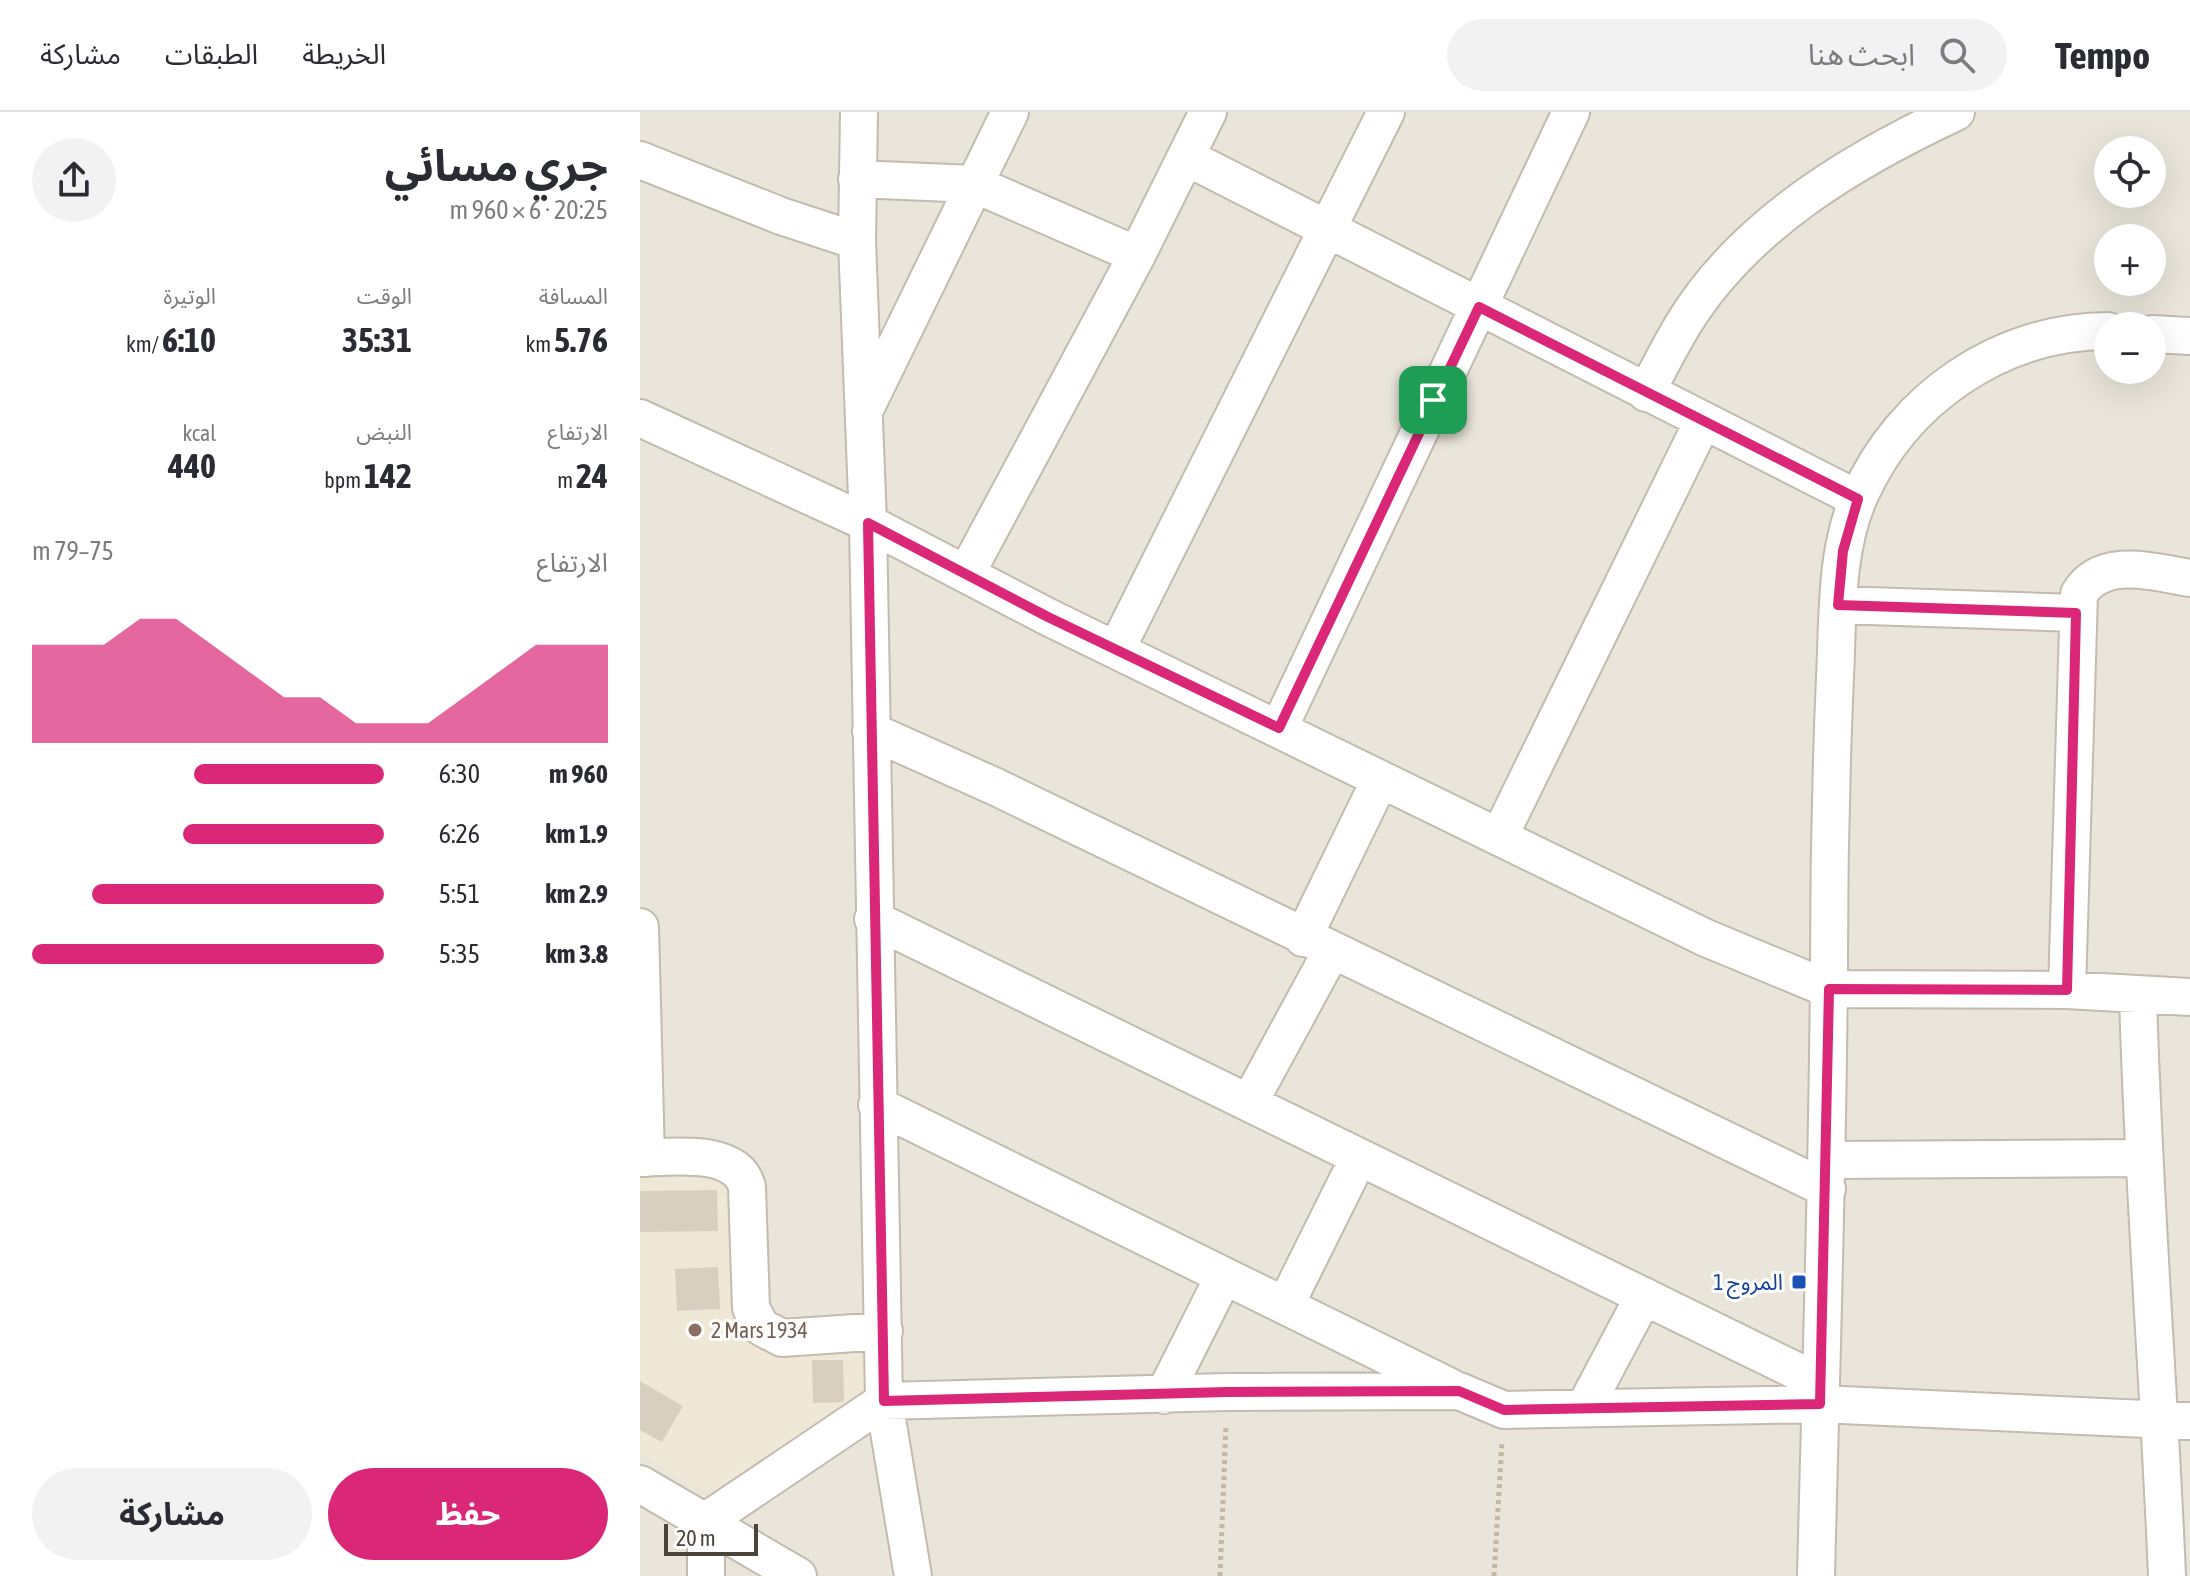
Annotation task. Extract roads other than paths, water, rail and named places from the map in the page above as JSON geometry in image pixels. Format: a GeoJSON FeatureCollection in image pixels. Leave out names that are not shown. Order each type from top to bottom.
{"type":"FeatureCollection","features":[{"type":"Feature","properties":{"kind":"street"},"geometry":{"type":"LineString","coordinates":[[859,112],[857,241],[868,523],[884,1401],[913,1576]]}},
{"type":"Feature","properties":{"kind":"street"},"geometry":{"type":"LineString","coordinates":[[864,410],[1010,112]]}},
{"type":"Feature","properties":{"kind":"street"},"geometry":{"type":"LineString","coordinates":[[966,574],[1137,255],[1208,112]]}},
{"type":"Feature","properties":{"kind":"street"},"geometry":{"type":"LineString","coordinates":[[1116,650],[1386,112]]}},
{"type":"Feature","properties":{"kind":"street"},"geometry":{"type":"LineString","coordinates":[[1279,728],[1571,112]]}},
{"type":"Feature","properties":{"kind":"street"},"geometry":{"type":"LineString","coordinates":[[1646,393],[1684,322],[1721,275],[1764,230],[1898,139],[1956,112]]}},
{"type":"Feature","properties":{"kind":"street"},"geometry":{"type":"LineString","coordinates":[[1186,157],[1702,423],[1858,499]]}},
{"type":"Feature","properties":{"kind":"street"},"geometry":{"type":"LineString","coordinates":[[640,160],[781,216],[857,241]]}},
{"type":"Feature","properties":{"kind":"street"},"geometry":{"type":"LineString","coordinates":[[857,179],[974,184],[1137,255]]}},
{"type":"Feature","properties":{"kind":"street"},"geometry":{"type":"LineString","coordinates":[[1816,1576],[1827,1175],[1830,812],[1843,551],[1858,499],[1877,462],[1917,410],[1955,378],[1998,355],[2040,339],[2094,333]]}},
{"type":"Feature","properties":{"kind":"street"},"geometry":{"type":"LineString","coordinates":[[2166,335],[2190,336]]}},
{"type":"Feature","properties":{"kind":"street"},"geometry":{"type":"LineString","coordinates":[[640,418],[868,523],[1116,650],[1706,938],[1829,989],[2067,990],[2190,997]]}},
{"type":"Feature","properties":{"kind":"street"},"geometry":{"type":"LineString","coordinates":[[1499,837],[1702,423]]}},
{"type":"Feature","properties":{"kind":"street"},"geometry":{"type":"LineString","coordinates":[[2067,990],[2076,613],[2079,594],[2087,581],[2100,573],[2133,569],[2190,578]]}},
{"type":"Feature","properties":{"kind":"street"},"geometry":{"type":"LineString","coordinates":[[1838,605],[2076,613]]}},
{"type":"Feature","properties":{"kind":"street"},"geometry":{"type":"LineString","coordinates":[[871,731],[996,787],[1317,945],[1827,1175],[2142,1158]]}},
{"type":"Feature","properties":{"kind":"street"},"geometry":{"type":"LineString","coordinates":[[1249,1103],[1317,945],[1380,780]]}},
{"type":"Feature","properties":{"kind":"street"},"geometry":{"type":"LineString","coordinates":[[873,919],[1644,1296],[1820,1394]]}},
{"type":"Feature","properties":{"kind":"street"},"geometry":{"type":"LineString","coordinates":[[640,927],[643,1158],[724,1161],[739,1170],[747,1187],[751,1308],[770,1334],[782,1338],[884,1331]]}},
{"type":"Feature","properties":{"kind":"street"},"geometry":{"type":"LineString","coordinates":[[2138,994],[2142,1158],[2175,1420],[2167,1576]]}},
{"type":"Feature","properties":{"kind":"street"},"geometry":{"type":"LineString","coordinates":[[877,1105],[1459,1391],[1504,1410],[1820,1394],[2175,1420]]}},
{"type":"Feature","properties":{"kind":"street"},"geometry":{"type":"LineString","coordinates":[[1285,1306],[1359,1157]]}},
{"type":"Feature","properties":{"kind":"street"},"geometry":{"type":"LineString","coordinates":[[1164,1395],[1224,1276]]}},
{"type":"Feature","properties":{"kind":"street"},"geometry":{"type":"LineString","coordinates":[[1585,1407],[1644,1296]]}},
{"type":"Feature","properties":{"kind":"street"},"geometry":{"type":"LineString","coordinates":[[706,1521],[884,1401],[1227,1392],[1459,1391]]}},
{"type":"Feature","properties":{"kind":"street"},"geometry":{"type":"LineString","coordinates":[[640,1484],[798,1576]]}},
{"type":"Feature","properties":{"kind":"street"},"geometry":{"type":"LineString","coordinates":[[706,1521],[706,1576]]}},
{"type":"Feature","properties":{"kind":"place","name":"المروج 1"},"geometry":{"type":"Point","coordinates":[1799,1282]}},
{"type":"Feature","properties":{"kind":"place","name":"2 Mars 1934"},"geometry":{"type":"Point","coordinates":[695,1330]}}]}
